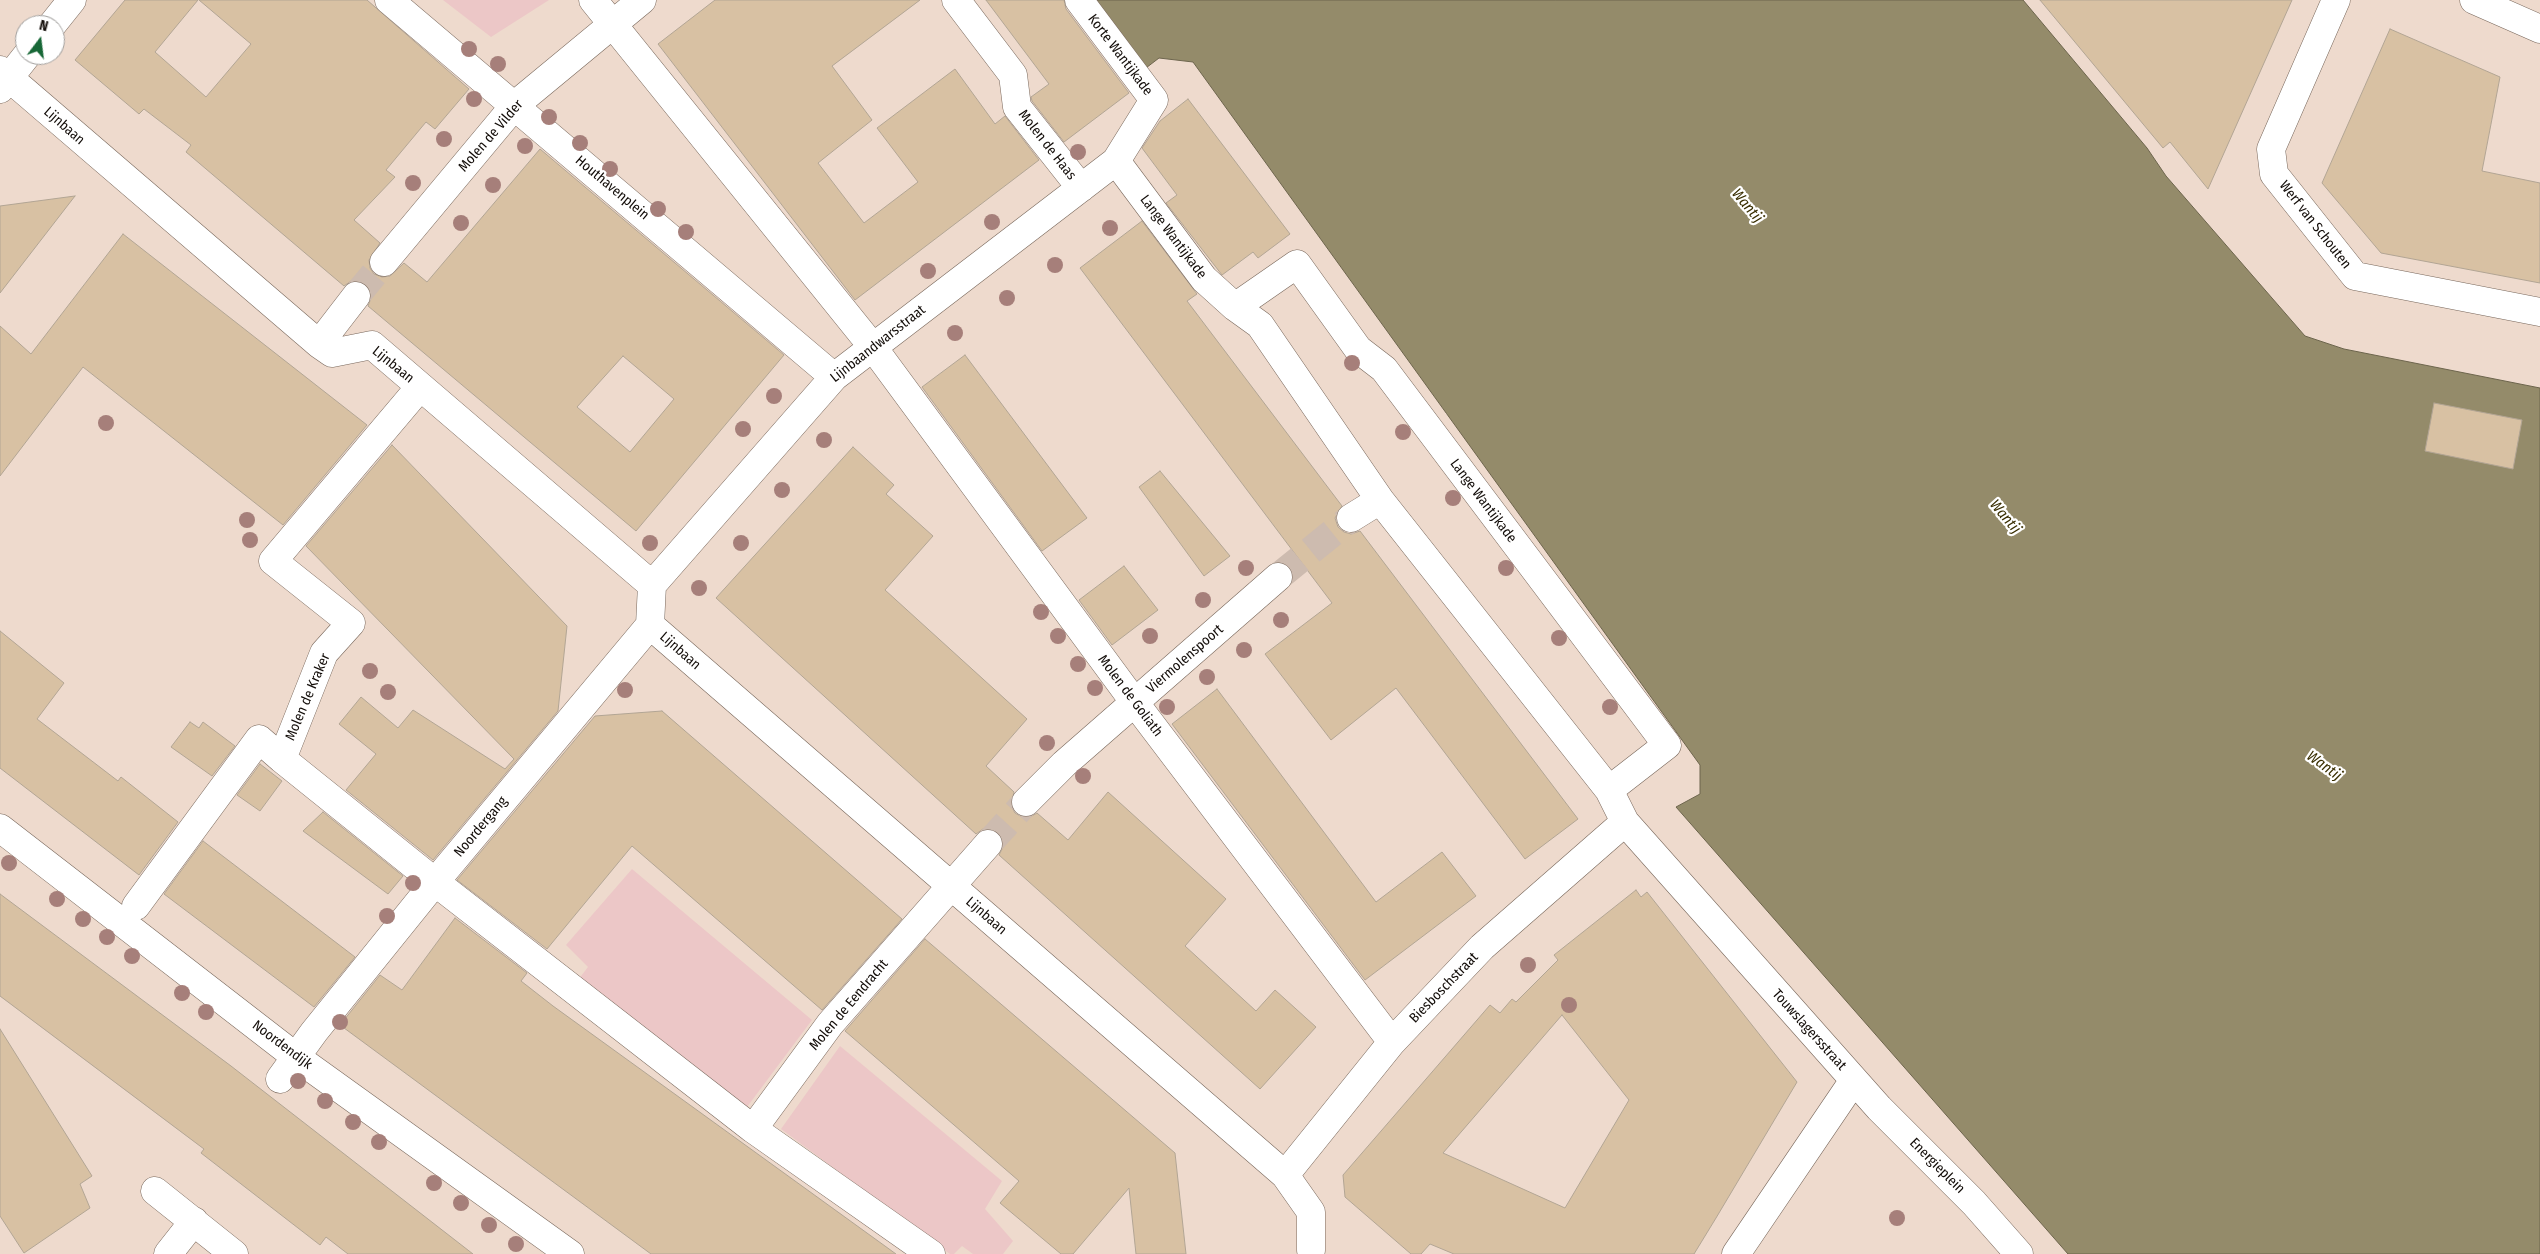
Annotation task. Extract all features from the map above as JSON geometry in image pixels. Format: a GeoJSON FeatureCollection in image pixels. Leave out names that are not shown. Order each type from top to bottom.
{"type":"FeatureCollection","features":[{"type":"Feature","properties":{"kind":"street"},"geometry":{"type":"LineString","coordinates":[[60,15],[72,0]]}},
{"type":"Feature","properties":{"kind":"street","name":"Houthavenplein"},"geometry":{"type":"LineString","coordinates":[[389,0],[834,377]]}},
{"type":"Feature","properties":{"kind":"street"},"geometry":{"type":"LineString","coordinates":[[594,0],[872,346]]}},
{"type":"Feature","properties":{"kind":"street","name":"Molen de Vilder"},"geometry":{"type":"LineString","coordinates":[[384,262],[515,105],[611,23],[642,0]]}},
{"type":"Feature","properties":{"kind":"street","name":"Molen de Haas"},"geometry":{"type":"LineString","coordinates":[[956,0],[1013,75],[1017,107],[1081,188]]}},
{"type":"Feature","properties":{"kind":"street","name":"Korte Wantijkade"},"geometry":{"type":"LineString","coordinates":[[1079,0],[1154,100],[1116,161]]}},
{"type":"Feature","properties":{"kind":"street","name":"Werf van Schouten"},"geometry":{"type":"LineString","coordinates":[[2336,0],[2271,149],[2274,174],[2355,276],[2540,312]]}},
{"type":"Feature","properties":{"kind":"street"},"geometry":{"type":"LineString","coordinates":[[2474,0],[2540,29]]}},
{"type":"Feature","properties":{"kind":"street"},"geometry":{"type":"LineString","coordinates":[[3,79],[17,65]]}},
{"type":"Feature","properties":{"kind":"street","name":"Lijnbaan"},"geometry":{"type":"LineString","coordinates":[[3,79],[319,344],[332,353],[372,345],[652,584],[650,625],[1285,1176],[1311,1212],[1312,1253]]}},
{"type":"Feature","properties":{"kind":"street","name":"Lijnbaandwarsstraat"},"geometry":{"type":"LineString","coordinates":[[652,584],[834,377],[872,346],[1116,161]]}},
{"type":"Feature","properties":{"kind":"street","name":"Lange Wantijkade"},"geometry":{"type":"LineString","coordinates":[[1116,161],[1204,279],[1235,307],[1260,325],[1380,500],[1609,790],[1625,822]]}},
{"type":"Feature","properties":{"kind":"street","name":"Lange Wantijkade"},"geometry":{"type":"LineString","coordinates":[[1235,307],[1297,264],[1358,349],[1384,369],[1667,745],[1609,790]]}},
{"type":"Feature","properties":{"kind":"street"},"geometry":{"type":"LineString","coordinates":[[319,344],[356,296]]}},
{"type":"Feature","properties":{"kind":"street","name":"Molen de Goliath"},"geometry":{"type":"LineString","coordinates":[[872,346],[1135,703],[1392,1042]]}},
{"type":"Feature","properties":{"kind":"street","name":"Molen de Kraker"},"geometry":{"type":"LineString","coordinates":[[282,759],[324,653],[351,623],[274,561],[420,387]]}},
{"type":"Feature","properties":{"kind":"street"},"geometry":{"type":"LineString","coordinates":[[1351,518],[1380,500]]}},
{"type":"Feature","properties":{"kind":"street","name":"Viermolenspoort"},"geometry":{"type":"LineString","coordinates":[[1026,802],[1064,764],[1278,577]]}},
{"type":"Feature","properties":{"kind":"street","name":"Noordergang"},"geometry":{"type":"LineString","coordinates":[[280,1079],[314,1032],[435,882],[650,625]]}},
{"type":"Feature","properties":{"kind":"street"},"geometry":{"type":"LineString","coordinates":[[136,906],[259,739],[435,882],[753,1129],[931,1254]]}},
{"type":"Feature","properties":{"kind":"street","name":"Biesboschstraat"},"geometry":{"type":"LineString","coordinates":[[1285,1176],[1392,1042],[1482,948],[1625,822]]}},
{"type":"Feature","properties":{"kind":"street","name":"Touwslagersstraat"},"geometry":{"type":"LineString","coordinates":[[1625,822],[1854,1080],[1736,1254]]}},
{"type":"Feature","properties":{"kind":"street","name":"Noordendijk"},"geometry":{"type":"LineString","coordinates":[[0,828],[296,1057],[570,1254]]}},
{"type":"Feature","properties":{"kind":"street"},"geometry":{"type":"LineString","coordinates":[[952,886],[988,844]]}},
{"type":"Feature","properties":{"kind":"street","name":"Molen de Eendracht"},"geometry":{"type":"LineString","coordinates":[[753,1129],[830,1024],[952,886]]}},
{"type":"Feature","properties":{"kind":"street","name":"Energieplein"},"geometry":{"type":"LineString","coordinates":[[1854,1080],[1974,1203],[2019,1254]]}},
{"type":"Feature","properties":{"kind":"street"},"geometry":{"type":"LineString","coordinates":[[155,1191],[234,1254]]}},
{"type":"Feature","properties":{"kind":"street"},"geometry":{"type":"LineString","coordinates":[[168,1254],[194,1221]]}},
{"type":"Feature","properties":{"kind":"shaded area"},"geometry":{"type":"Polygon","coordinates":[[[443,0],[549,0],[491,37],[443,0]]]}},
{"type":"Feature","properties":{"kind":"shaded area"},"geometry":{"type":"Polygon","coordinates":[[[632,869],[812,1020],[747,1107],[578,980],[588,967],[566,945],[632,869]]]}},
{"type":"Feature","properties":{"kind":"shaded area"},"geometry":{"type":"Polygon","coordinates":[[[840,1046],[1002,1181],[985,1209],[1013,1241],[1003,1254],[973,1254],[962,1246],[954,1254],[950,1254],[781,1129],[840,1046]]]}},
{"type":"Feature","properties":{"kind":"water","name":"Wantij"},"geometry":{"type":"Polygon","coordinates":[[[1088,0],[2023,0],[2147,148],[2166,176],[2305,336],[2344,349],[2540,388],[2540,1254],[2068,1254],[1676,807],[1700,794],[1700,765],[1193,62],[1159,58],[1142,71],[1088,0]]]}},
{"type":"Feature","properties":{"kind":"building"},"geometry":{"type":"Polygon","coordinates":[[[125,0],[198,0],[155,52],[206,97],[251,44],[199,0],[367,0],[469,89],[435,129],[426,122],[386,170],[395,177],[354,220],[380,243],[369,260],[370,268],[374,274],[382,277],[390,276],[404,263],[427,282],[540,149],[784,355],[636,531],[368,306],[371,291],[366,284],[351,281],[344,286],[186,152],[191,145],[144,109],[139,114],[75,60],[125,0]],[[623,356],[577,407],[630,452],[674,399],[623,356]]]}},
{"type":"Feature","properties":{"kind":"building"},"geometry":{"type":"Polygon","coordinates":[[[715,0],[920,0],[832,66],[872,120],[818,163],[864,223],[918,182],[877,128],[955,69],[995,124],[1005,116],[1039,160],[855,300],[658,44],[715,0]]]}},
{"type":"Feature","properties":{"kind":"building"},"geometry":{"type":"Polygon","coordinates":[[[986,0],[1064,0],[1066,9],[1129,93],[1064,142],[1032,101],[1031,97],[1049,84],[986,0]]]}},
{"type":"Feature","properties":{"kind":"building"},"geometry":{"type":"Polygon","coordinates":[[[2040,0],[2292,0],[2208,189],[2170,142],[2163,148],[2040,0]]]}},
{"type":"Feature","properties":{"kind":"building"},"geometry":{"type":"Polygon","coordinates":[[[2390,29],[2500,77],[2482,171],[2540,183],[2540,283],[2381,253],[2322,183],[2390,29]]]}},
{"type":"Feature","properties":{"kind":"building"},"geometry":{"type":"Polygon","coordinates":[[[1188,99],[1290,234],[1258,258],[1253,252],[1222,275],[1166,203],[1177,195],[1142,148],[1160,121],[1188,99]]]}},
{"type":"Feature","properties":{"kind":"building"},"geometry":{"type":"Polygon","coordinates":[[[75,196],[0,293],[0,206],[75,196]]]}},
{"type":"Feature","properties":{"kind":"building"},"geometry":{"type":"Polygon","coordinates":[[[1142,221],[1197,294],[1187,301],[1342,506],[1335,518],[1338,527],[1344,532],[1351,534],[1360,531],[1578,819],[1525,859],[1396,688],[1331,740],[1265,654],[1332,603],[1080,268],[1142,221]]]}},
{"type":"Feature","properties":{"kind":"building"},"geometry":{"type":"Polygon","coordinates":[[[123,234],[367,425],[283,525],[83,367],[0,476],[0,326],[31,354],[123,234]]]}},
{"type":"Feature","properties":{"kind":"building"},"geometry":{"type":"Polygon","coordinates":[[[965,355],[1087,518],[1042,551],[922,387],[965,355]]]}},
{"type":"Feature","properties":{"kind":"building"},"geometry":{"type":"Polygon","coordinates":[[[2434,403],[2522,420],[2513,469],[2425,451],[2434,403]]]}},
{"type":"Feature","properties":{"kind":"building"},"geometry":{"type":"Polygon","coordinates":[[[392,445],[567,626],[558,711],[433,860],[346,790],[376,754],[339,724],[361,697],[398,728],[413,710],[505,769],[514,759],[306,546],[392,445]]]}},
{"type":"Feature","properties":{"kind":"building"},"geometry":{"type":"Polygon","coordinates":[[[853,447],[894,485],[886,494],[933,536],[885,590],[1027,719],[986,766],[1014,792],[1011,806],[1015,813],[1022,817],[1030,817],[1037,813],[1068,840],[1108,792],[1226,899],[1185,946],[1256,1011],[1275,990],[1316,1027],[1260,1089],[999,855],[1003,847],[1003,839],[999,833],[991,829],[983,829],[976,834],[716,598],[853,447]]]}},
{"type":"Feature","properties":{"kind":"building"},"geometry":{"type":"Polygon","coordinates":[[[1160,471],[1230,556],[1204,576],[1139,487],[1160,471]]]}},
{"type":"Feature","properties":{"kind":"building"},"geometry":{"type":"Polygon","coordinates":[[[1124,566],[1158,610],[1112,645],[1079,600],[1124,566]]]}},
{"type":"Feature","properties":{"kind":"building"},"geometry":{"type":"Polygon","coordinates":[[[0,631],[64,683],[37,719],[118,781],[121,777],[178,822],[139,875],[0,768],[0,631]]]}},
{"type":"Feature","properties":{"kind":"building"},"geometry":{"type":"Polygon","coordinates":[[[1217,689],[1376,902],[1442,852],[1476,896],[1365,980],[1172,724],[1217,689]]]}},
{"type":"Feature","properties":{"kind":"building"},"geometry":{"type":"Polygon","coordinates":[[[662,711],[902,919],[822,1010],[632,846],[547,949],[457,880],[595,716],[662,711]]]}},
{"type":"Feature","properties":{"kind":"building"},"geometry":{"type":"Polygon","coordinates":[[[190,722],[199,728],[203,722],[235,746],[212,776],[171,747],[190,722]]]}},
{"type":"Feature","properties":{"kind":"building"},"geometry":{"type":"Polygon","coordinates":[[[260,764],[282,781],[260,811],[237,795],[260,764]]]}},
{"type":"Feature","properties":{"kind":"building"},"geometry":{"type":"Polygon","coordinates":[[[323,812],[403,876],[388,894],[303,831],[323,812]]]}},
{"type":"Feature","properties":{"kind":"building"},"geometry":{"type":"Polygon","coordinates":[[[203,841],[355,957],[314,1007],[164,894],[203,841]]]}},
{"type":"Feature","properties":{"kind":"building"},"geometry":{"type":"Polygon","coordinates":[[[1636,890],[1641,897],[1647,892],[1797,1082],[1694,1254],[1454,1254],[1430,1244],[1421,1254],[1411,1254],[1345,1197],[1343,1175],[1490,1005],[1500,1013],[1512,999],[1516,1002],[1558,960],[1554,955],[1636,890]],[[1562,1015],[1443,1153],[1565,1208],[1629,1100],[1562,1015]]]}},
{"type":"Feature","properties":{"kind":"building"},"geometry":{"type":"Polygon","coordinates":[[[0,894],[231,1066],[473,1254],[348,1254],[326,1237],[320,1245],[201,1153],[204,1149],[0,996],[0,894]]]}},
{"type":"Feature","properties":{"kind":"building"},"geometry":{"type":"Polygon","coordinates":[[[455,918],[527,973],[521,981],[553,1006],[896,1254],[651,1254],[340,1025],[380,975],[402,990],[455,918]]]}},
{"type":"Feature","properties":{"kind":"building"},"geometry":{"type":"Polygon","coordinates":[[[925,939],[1175,1153],[1186,1254],[1136,1254],[1129,1188],[1073,1254],[1061,1254],[1000,1203],[1019,1181],[845,1031],[925,939]]]}},
{"type":"Feature","properties":{"kind":"building"},"geometry":{"type":"Polygon","coordinates":[[[0,1029],[92,1176],[80,1184],[90,1208],[24,1253],[0,1216],[0,1029]]]}},
{"type":"Feature","properties":{"kind":"tunnel"},"geometry":{"type":"LineString","coordinates":[[356,296],[384,262]]}},
{"type":"Feature","properties":{"kind":"tunnel"},"geometry":{"type":"LineString","coordinates":[[1278,577],[1351,518]]}},
{"type":"Feature","properties":{"kind":"tunnel"},"geometry":{"type":"LineString","coordinates":[[988,844],[1026,802]]}}]}
